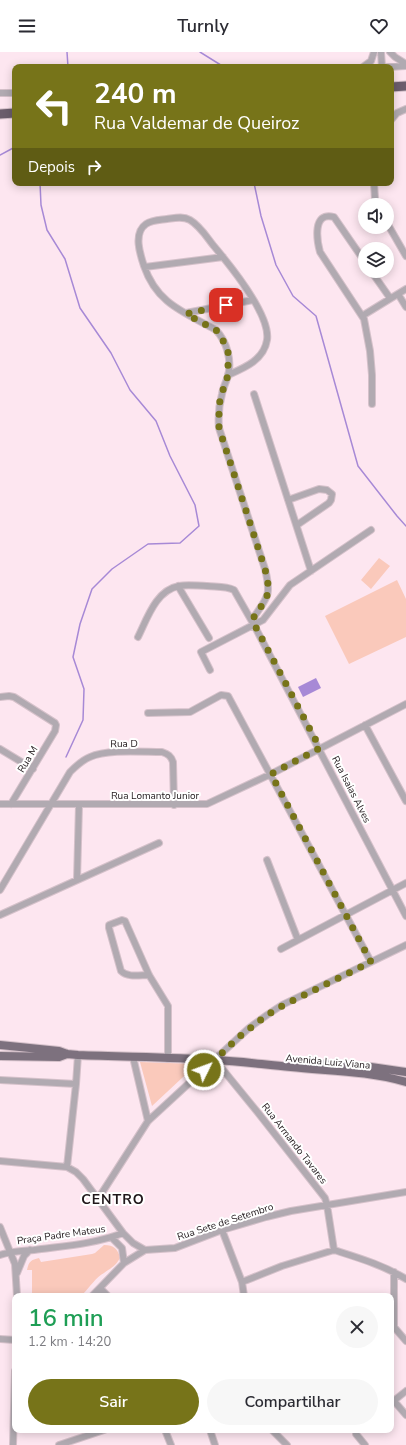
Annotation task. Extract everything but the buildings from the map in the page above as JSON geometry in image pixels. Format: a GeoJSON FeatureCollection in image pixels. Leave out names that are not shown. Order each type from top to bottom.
{"type":"FeatureCollection","features":[{"type":"Feature","properties":{"kind":"highway"},"geometry":{"type":"LineString","coordinates":[[394,87],[406,86]]}},
{"type":"Feature","properties":{"kind":"highway"},"geometry":{"type":"LineString","coordinates":[[0,114],[12,113]]}},
{"type":"Feature","properties":{"kind":"main road"},"geometry":{"type":"LineString","coordinates":[[0,1045],[62,1051],[68,1054]]}},
{"type":"Feature","properties":{"kind":"main road","name":"Avenida Luiz Viana"},"geometry":{"type":"LineString","coordinates":[[68,1054],[347,1065],[403,1071]]}},
{"type":"Feature","properties":{"kind":"main road"},"geometry":{"type":"LineString","coordinates":[[0,1056],[59,1056],[68,1054]]}},
{"type":"Feature","properties":{"kind":"main road","name":"Avenida Luiz Viana"},"geometry":{"type":"LineString","coordinates":[[247,1062],[270,1066],[351,1073],[406,1082]]}},
{"type":"Feature","properties":{"kind":"main road"},"geometry":{"type":"LineString","coordinates":[[398,1080],[403,1071]]}},
{"type":"Feature","properties":{"kind":"street"},"geometry":{"type":"LineString","coordinates":[[367,64],[371,61],[374,52]]}},
{"type":"Feature","properties":{"kind":"street"},"geometry":{"type":"LineString","coordinates":[[382,52],[382,64]]}},
{"type":"Feature","properties":{"kind":"street"},"geometry":{"type":"LineString","coordinates":[[390,52],[406,65]]}},
{"type":"Feature","properties":{"kind":"street"},"geometry":{"type":"LineString","coordinates":[[394,66],[406,65]]}},
{"type":"Feature","properties":{"kind":"street"},"geometry":{"type":"LineString","coordinates":[[0,94],[12,93]]}},
{"type":"Feature","properties":{"kind":"street"},"geometry":{"type":"LineString","coordinates":[[394,116],[397,113],[406,109]]}},
{"type":"Feature","properties":{"kind":"street"},"geometry":{"type":"LineString","coordinates":[[374,186],[375,198]]}},
{"type":"Feature","properties":{"kind":"street"},"geometry":{"type":"LineString","coordinates":[[358,252],[336,220],[330,216],[322,219],[316,234],[320,252],[362,316],[365,324],[370,351],[372,404]]}},
{"type":"Feature","properties":{"kind":"street"},"geometry":{"type":"LineString","coordinates":[[228,375],[251,364],[260,357],[265,348],[267,332],[253,300],[238,276],[200,228],[191,221],[178,217],[153,220],[147,223],[142,227],[139,238],[139,251],[150,282],[160,295],[172,306],[216,330],[221,336],[228,352],[228,375],[219,405],[219,428],[269,583],[268,596],[253,623]]}},
{"type":"Feature","properties":{"kind":"street"},"geometry":{"type":"LineString","coordinates":[[393,234],[406,256]]}},
{"type":"Feature","properties":{"kind":"street"},"geometry":{"type":"LineString","coordinates":[[145,267],[223,257]]}},
{"type":"Feature","properties":{"kind":"street"},"geometry":{"type":"LineString","coordinates":[[376,278],[390,298]]}},
{"type":"Feature","properties":{"kind":"street"},"geometry":{"type":"LineString","coordinates":[[362,316],[406,289]]}},
{"type":"Feature","properties":{"kind":"street"},"geometry":{"type":"LineString","coordinates":[[398,294],[406,307]]}},
{"type":"Feature","properties":{"kind":"street"},"geometry":{"type":"LineString","coordinates":[[186,314],[253,300]]}},
{"type":"Feature","properties":{"kind":"street"},"geometry":{"type":"LineString","coordinates":[[254,394],[311,571]]}},
{"type":"Feature","properties":{"kind":"street"},"geometry":{"type":"LineString","coordinates":[[288,500],[319,489],[327,490],[332,494],[329,503],[297,525]]}},
{"type":"Feature","properties":{"kind":"street"},"geometry":{"type":"LineString","coordinates":[[210,670],[200,652],[253,623],[263,620],[290,585],[371,530]]}},
{"type":"Feature","properties":{"kind":"street","name":"Rua Isaias Alves"},"geometry":{"type":"LineString","coordinates":[[178,586],[186,585],[234,590],[320,748],[406,916]]}},
{"type":"Feature","properties":{"kind":"street"},"geometry":{"type":"LineString","coordinates":[[138,637],[157,601],[170,588],[178,586],[209,638]]}},
{"type":"Feature","properties":{"kind":"street"},"geometry":{"type":"LineString","coordinates":[[148,713],[190,712],[223,694],[228,696],[371,962]]}},
{"type":"Feature","properties":{"kind":"street","name":"Rua M"},"geometry":{"type":"LineString","coordinates":[[0,697],[14,697],[56,725],[55,731],[11,804]]}},
{"type":"Feature","properties":{"kind":"street","name":"Rua Lomanto Junior"},"geometry":{"type":"LineString","coordinates":[[0,804],[206,804],[271,774],[406,704]]}},
{"type":"Feature","properties":{"kind":"street"},"geometry":{"type":"LineString","coordinates":[[365,725],[406,801]]}},
{"type":"Feature","properties":{"kind":"street"},"geometry":{"type":"LineString","coordinates":[[0,748],[33,769]]}},
{"type":"Feature","properties":{"kind":"street","name":"Rua D"},"geometry":{"type":"LineString","coordinates":[[0,890],[70,772],[82,761],[91,756],[104,753],[162,752],[168,754],[173,762],[174,805]]}},
{"type":"Feature","properties":{"kind":"street"},"geometry":{"type":"LineString","coordinates":[[77,880],[79,805]]}},
{"type":"Feature","properties":{"kind":"street"},"geometry":{"type":"LineString","coordinates":[[0,915],[159,843]]}},
{"type":"Feature","properties":{"kind":"street"},"geometry":{"type":"LineString","coordinates":[[267,860],[298,940]]}},
{"type":"Feature","properties":{"kind":"street"},"geometry":{"type":"LineString","coordinates":[[281,949],[406,883]]}},
{"type":"Feature","properties":{"kind":"street"},"geometry":{"type":"LineString","coordinates":[[149,975],[126,975],[121,971],[109,925],[125,920],[149,975],[166,1001],[168,1006],[168,1059]]}},
{"type":"Feature","properties":{"kind":"street"},"geometry":{"type":"LineString","coordinates":[[98,1198],[148,1121],[244,1033],[267,1015],[282,1006],[406,945]]}},
{"type":"Feature","properties":{"kind":"street"},"geometry":{"type":"LineString","coordinates":[[67,1167],[78,1055]]}},
{"type":"Feature","properties":{"kind":"street"},"geometry":{"type":"LineString","coordinates":[[133,1057],[148,1121]]}},
{"type":"Feature","properties":{"kind":"street","name":"Rua Armando Tavares"},"geometry":{"type":"LineString","coordinates":[[215,1060],[322,1194],[327,1205],[334,1250]]}},
{"type":"Feature","properties":{"kind":"street"},"geometry":{"type":"LineString","coordinates":[[0,1080],[76,1084]]}},
{"type":"Feature","properties":{"kind":"street"},"geometry":{"type":"LineString","coordinates":[[0,1161],[67,1167],[76,1172],[83,1178],[123,1233],[133,1243],[145,1250]]}},
{"type":"Feature","properties":{"kind":"street","name":"Rua Sete de Setembro"},"geometry":{"type":"LineString","coordinates":[[124,1263],[145,1250],[175,1248],[222,1230],[266,1216],[406,1192]]}},
{"type":"Feature","properties":{"kind":"street"},"geometry":{"type":"LineString","coordinates":[[0,1227],[10,1251],[0,1255]]}},
{"type":"Feature","properties":{"kind":"street"},"geometry":{"type":"LineString","coordinates":[[222,1230],[242,1282],[244,1293]]}},
{"type":"Feature","properties":{"kind":"street","name":"Praça Padre Mateus"},"geometry":{"type":"LineString","coordinates":[[17,1293],[17,1275],[10,1251],[76,1244],[112,1238],[123,1233]]}},
{"type":"Feature","properties":{"kind":"street","name":"Praça Padre Mateus"},"geometry":{"type":"LineString","coordinates":[[112,1238],[122,1248],[124,1263]]}},
{"type":"Feature","properties":{"kind":"street"},"geometry":{"type":"LineString","coordinates":[[17,1275],[24,1256],[30,1250]]}},
{"type":"Feature","properties":{"kind":"street"},"geometry":{"type":"LineString","coordinates":[[242,1282],[282,1266],[334,1250],[373,1262],[406,1279]]}},
{"type":"Feature","properties":{"kind":"street"},"geometry":{"type":"LineString","coordinates":[[95,1293],[124,1263]]}},
{"type":"Feature","properties":{"kind":"street"},"geometry":{"type":"LineString","coordinates":[[394,1272],[394,1293]]}},
{"type":"Feature","properties":{"kind":"street"},"geometry":{"type":"LineString","coordinates":[[100,1288],[105,1293]]}},
{"type":"Feature","properties":{"kind":"street"},"geometry":{"type":"LineString","coordinates":[[394,1329],[406,1341]]}},
{"type":"Feature","properties":{"kind":"street"},"geometry":{"type":"LineString","coordinates":[[0,1339],[12,1340]]}},
{"type":"Feature","properties":{"kind":"street"},"geometry":{"type":"LineString","coordinates":[[394,1400],[406,1391]]}},
{"type":"Feature","properties":{"kind":"street"},"geometry":{"type":"LineString","coordinates":[[394,1404],[406,1415]]}},
{"type":"Feature","properties":{"kind":"street"},"geometry":{"type":"LineString","coordinates":[[13,1433],[13,1445]]}},
{"type":"Feature","properties":{"kind":"street"},"geometry":{"type":"LineString","coordinates":[[59,1445],[95,1433]]}},
{"type":"Feature","properties":{"kind":"street"},"geometry":{"type":"LineString","coordinates":[[166,1433],[171,1445]]}},
{"type":"Feature","properties":{"kind":"street"},"geometry":{"type":"LineString","coordinates":[[211,1433],[214,1445]]}},
{"type":"Feature","properties":{"kind":"street"},"geometry":{"type":"LineString","coordinates":[[275,1433],[287,1445]]}},
{"type":"Feature","properties":{"kind":"street"},"geometry":{"type":"LineString","coordinates":[[356,1433],[365,1445]]}},
{"type":"Feature","properties":{"kind":"shaded area"},"geometry":{"type":"Polygon","coordinates":[[[379,558],[390,566],[371,589],[361,580],[379,558]]]}},
{"type":"Feature","properties":{"kind":"shaded area"},"geometry":{"type":"Polygon","coordinates":[[[397,580],[406,599],[406,637],[349,664],[325,616],[397,580]]]}},
{"type":"Feature","properties":{"kind":"shaded area"},"geometry":{"type":"Polygon","coordinates":[[[316,678],[321,688],[303,697],[298,687],[316,678]]]}},
{"type":"Feature","properties":{"kind":"shaded area"},"geometry":{"type":"Polygon","coordinates":[[[140,1062],[197,1064],[152,1106],[140,1062]]]}},
{"type":"Feature","properties":{"kind":"shaded area"},"geometry":{"type":"Polygon","coordinates":[[[104,1245],[110,1246],[115,1248],[120,1258],[115,1265],[101,1275],[84,1293],[32,1293],[32,1270],[27,1270],[32,1260],[39,1258],[41,1262],[95,1253],[104,1245]]]}},
{"type":"Feature","properties":{"kind":"waterway"},"geometry":{"type":"LineString","coordinates":[[67,52],[68,64]]}},
{"type":"Feature","properties":{"kind":"waterway"},"geometry":{"type":"LineString","coordinates":[[200,52],[219,64]]}},
{"type":"Feature","properties":{"kind":"waterway"},"geometry":{"type":"LineString","coordinates":[[0,155],[12,149]]}},
{"type":"Feature","properties":{"kind":"waterway"},"geometry":{"type":"LineString","coordinates":[[40,186],[41,205],[47,230],[65,259],[80,308],[111,353],[130,390],[156,421],[170,456],[195,505],[199,526],[180,543],[148,544],[112,569],[92,589],[80,624],[73,657],[84,689],[83,720],[66,757]]}},
{"type":"Feature","properties":{"kind":"waterway"},"geometry":{"type":"LineString","coordinates":[[255,186],[261,216],[276,265],[293,296],[316,316],[358,466],[406,526]]}},
{"type":"Feature","properties":{"kind":"district","name":"CENTRO"},"geometry":{"type":"Point","coordinates":[113,1199]}},
{"type":"Feature","properties":{"kind":"route"},"geometry":{"type":"LineString","coordinates":[[204,1070],[249,1028],[267,1015],[282,1006],[371,962],[271,774],[320,748],[252,620],[268,596],[269,583],[220,435],[218,421],[219,405],[228,375],[228,352],[225,343],[216,330],[186,314],[226,305]]}}]}
